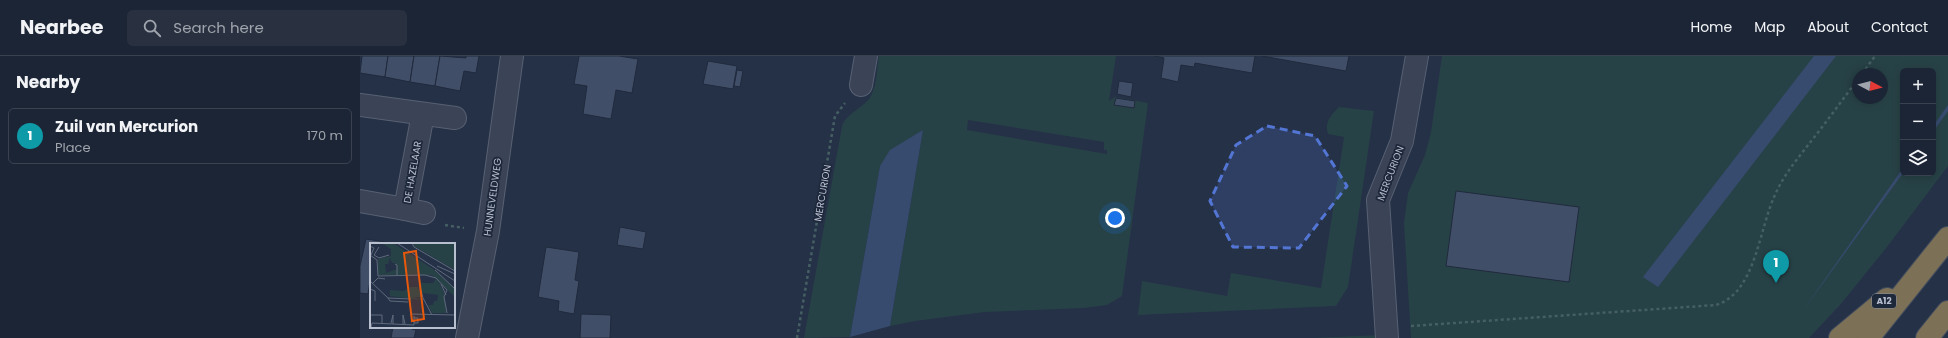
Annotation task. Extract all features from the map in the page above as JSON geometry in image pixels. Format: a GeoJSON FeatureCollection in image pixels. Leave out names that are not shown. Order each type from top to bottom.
{"type":"FeatureCollection","features":[{"type":"Feature","properties":{"kind":"highway","name":"A12"},"geometry":{"type":"LineString","coordinates":[[1868,338],[1948,238]]}},
{"type":"Feature","properties":{"kind":"highway","name":"A12"},"geometry":{"type":"LineString","coordinates":[[1840,338],[1928,264]]}},
{"type":"Feature","properties":{"kind":"highway"},"geometry":{"type":"LineString","coordinates":[[1927,338],[1948,312]]}},
{"type":"Feature","properties":{"kind":"street","name":"HUNNEVELDWEG"},"geometry":{"type":"LineString","coordinates":[[467,338],[488,231],[512,56]]}},
{"type":"Feature","properties":{"kind":"street"},"geometry":{"type":"LineString","coordinates":[[861,84],[866,56]]}},
{"type":"Feature","properties":{"kind":"street","name":"MERCURION"},"geometry":{"type":"LineString","coordinates":[[1386,333],[1378,200],[1402,141],[1417,56]]}},
{"type":"Feature","properties":{"kind":"street"},"geometry":{"type":"LineString","coordinates":[[360,105],[455,118]]}},
{"type":"Feature","properties":{"kind":"street","name":"DE HAZELAAR"},"geometry":{"type":"LineString","coordinates":[[360,202],[415,211],[422,114]]}},
{"type":"Feature","properties":{"kind":"path"},"geometry":{"type":"LineString","coordinates":[[1866,68],[1875,56]]}},
{"type":"Feature","properties":{"kind":"path","name":"MERCURION"},"geometry":{"type":"LineString","coordinates":[[797,338],[835,116],[861,84]]}},
{"type":"Feature","properties":{"kind":"path"},"geometry":{"type":"LineString","coordinates":[[1386,333],[1716,305],[1725,302],[1738,291],[1746,277],[1775,195],[1786,174],[1852,87]]}},
{"type":"Feature","properties":{"kind":"path"},"geometry":{"type":"LineString","coordinates":[[415,211],[432,223],[488,231]]}},
{"type":"Feature","properties":{"kind":"highlighted area"},"geometry":{"type":"Polygon","coordinates":[[[1267,126],[1315,136],[1347,186],[1299,248],[1233,247],[1210,201],[1236,145],[1267,126]]]}},
{"type":"Feature","properties":{"kind":"green space"},"geometry":{"type":"Polygon","coordinates":[[[879,56],[1116,56],[1109,101],[1115,97],[1148,103],[1122,296],[1107,305],[1084,308],[985,312],[915,321],[890,326],[923,130],[880,166],[850,337],[804,338],[842,126],[847,118],[866,103],[872,95],[879,56]],[[968,120],[967,130],[1107,154],[1107,150],[1104,150],[1104,142],[968,120]]]}},
{"type":"Feature","properties":{"kind":"green space"},"geometry":{"type":"Polygon","coordinates":[[[1442,56],[1948,56],[1948,166],[1887,247],[1840,305],[1809,338],[1411,338],[1404,223],[1408,193],[1425,155],[1431,132],[1442,56]]]}},
{"type":"Feature","properties":{"kind":"green space"},"geometry":{"type":"Polygon","coordinates":[[[1339,107],[1374,111],[1348,287],[1336,306],[1138,315],[1142,281],[1227,296],[1231,273],[1321,288],[1344,137],[1328,134],[1327,126],[1331,116],[1339,107]]]}},
{"type":"Feature","properties":{"kind":"green space"},"geometry":{"type":"Polygon","coordinates":[[[1382,335],[1382,338],[1311,338],[1382,335]]]}},
{"type":"Feature","properties":{"kind":"water"},"geometry":{"type":"Polygon","coordinates":[[[1814,56],[1836,56],[1658,287],[1643,277],[1814,56]]]}},
{"type":"Feature","properties":{"kind":"water"},"geometry":{"type":"Polygon","coordinates":[[[1948,105],[1948,111],[1936,128],[1936,122],[1948,105]]]}},
{"type":"Feature","properties":{"kind":"water"},"geometry":{"type":"Polygon","coordinates":[[[923,130],[890,326],[850,337],[880,166],[890,150],[923,130]]]}},
{"type":"Feature","properties":{"kind":"water"},"geometry":{"type":"Polygon","coordinates":[[[1900,172],[1901,176],[1802,312],[1900,172]]]}},
{"type":"Feature","properties":{"kind":"building"},"geometry":{"type":"Polygon","coordinates":[[[362,56],[388,56],[385,77],[360,73],[362,56]]]}},
{"type":"Feature","properties":{"kind":"building"},"geometry":{"type":"Polygon","coordinates":[[[388,56],[414,56],[410,82],[385,77],[388,56]]]}},
{"type":"Feature","properties":{"kind":"building"},"geometry":{"type":"Polygon","coordinates":[[[414,56],[440,56],[435,86],[410,82],[414,56]]]}},
{"type":"Feature","properties":{"kind":"building"},"geometry":{"type":"Polygon","coordinates":[[[440,56],[466,58],[466,56],[479,56],[476,73],[464,71],[460,91],[435,86],[440,56]]]}},
{"type":"Feature","properties":{"kind":"building"},"geometry":{"type":"Polygon","coordinates":[[[579,56],[619,56],[638,59],[632,93],[616,90],[611,119],[583,114],[587,86],[574,84],[579,56]]]}},
{"type":"Feature","properties":{"kind":"building"},"geometry":{"type":"Polygon","coordinates":[[[1154,56],[1255,56],[1252,73],[1195,63],[1194,67],[1181,65],[1178,82],[1161,78],[1164,58],[1154,56]]]}},
{"type":"Feature","properties":{"kind":"building"},"geometry":{"type":"Polygon","coordinates":[[[1262,56],[1349,56],[1346,71],[1262,56]]]}},
{"type":"Feature","properties":{"kind":"building"},"geometry":{"type":"Polygon","coordinates":[[[708,61],[737,66],[733,89],[703,84],[708,61]]]}},
{"type":"Feature","properties":{"kind":"building"},"geometry":{"type":"Polygon","coordinates":[[[737,70],[743,71],[740,87],[734,86],[737,70]]]}},
{"type":"Feature","properties":{"kind":"building"},"geometry":{"type":"Polygon","coordinates":[[[1119,81],[1133,83],[1131,97],[1117,94],[1119,81]]]}},
{"type":"Feature","properties":{"kind":"building"},"geometry":{"type":"Polygon","coordinates":[[[1116,98],[1135,101],[1134,108],[1114,105],[1116,98]]]}},
{"type":"Feature","properties":{"kind":"building"},"geometry":{"type":"Polygon","coordinates":[[[1456,191],[1579,207],[1569,282],[1446,266],[1456,191]]]}},
{"type":"Feature","properties":{"kind":"building"},"geometry":{"type":"Polygon","coordinates":[[[620,227],[646,232],[643,249],[617,245],[620,227]]]}},
{"type":"Feature","properties":{"kind":"building"},"geometry":{"type":"Polygon","coordinates":[[[366,239],[392,243],[370,243],[370,281],[368,294],[360,293],[360,266],[366,239]]]}},
{"type":"Feature","properties":{"kind":"building"},"geometry":{"type":"Polygon","coordinates":[[[546,247],[579,252],[575,280],[579,281],[574,314],[558,311],[559,301],[538,297],[546,247]]]}},
{"type":"Feature","properties":{"kind":"building"},"geometry":{"type":"Polygon","coordinates":[[[581,314],[611,315],[610,338],[580,338],[581,314]]]}},
{"type":"Feature","properties":{"kind":"building"},"geometry":{"type":"Polygon","coordinates":[[[393,328],[409,328],[416,330],[414,338],[391,338],[393,328]]]}},
{"type":"Feature","properties":{"kind":"place","name":"Zuil van Mercurion"},"geometry":{"type":"Point","coordinates":[1776,283]}}]}
